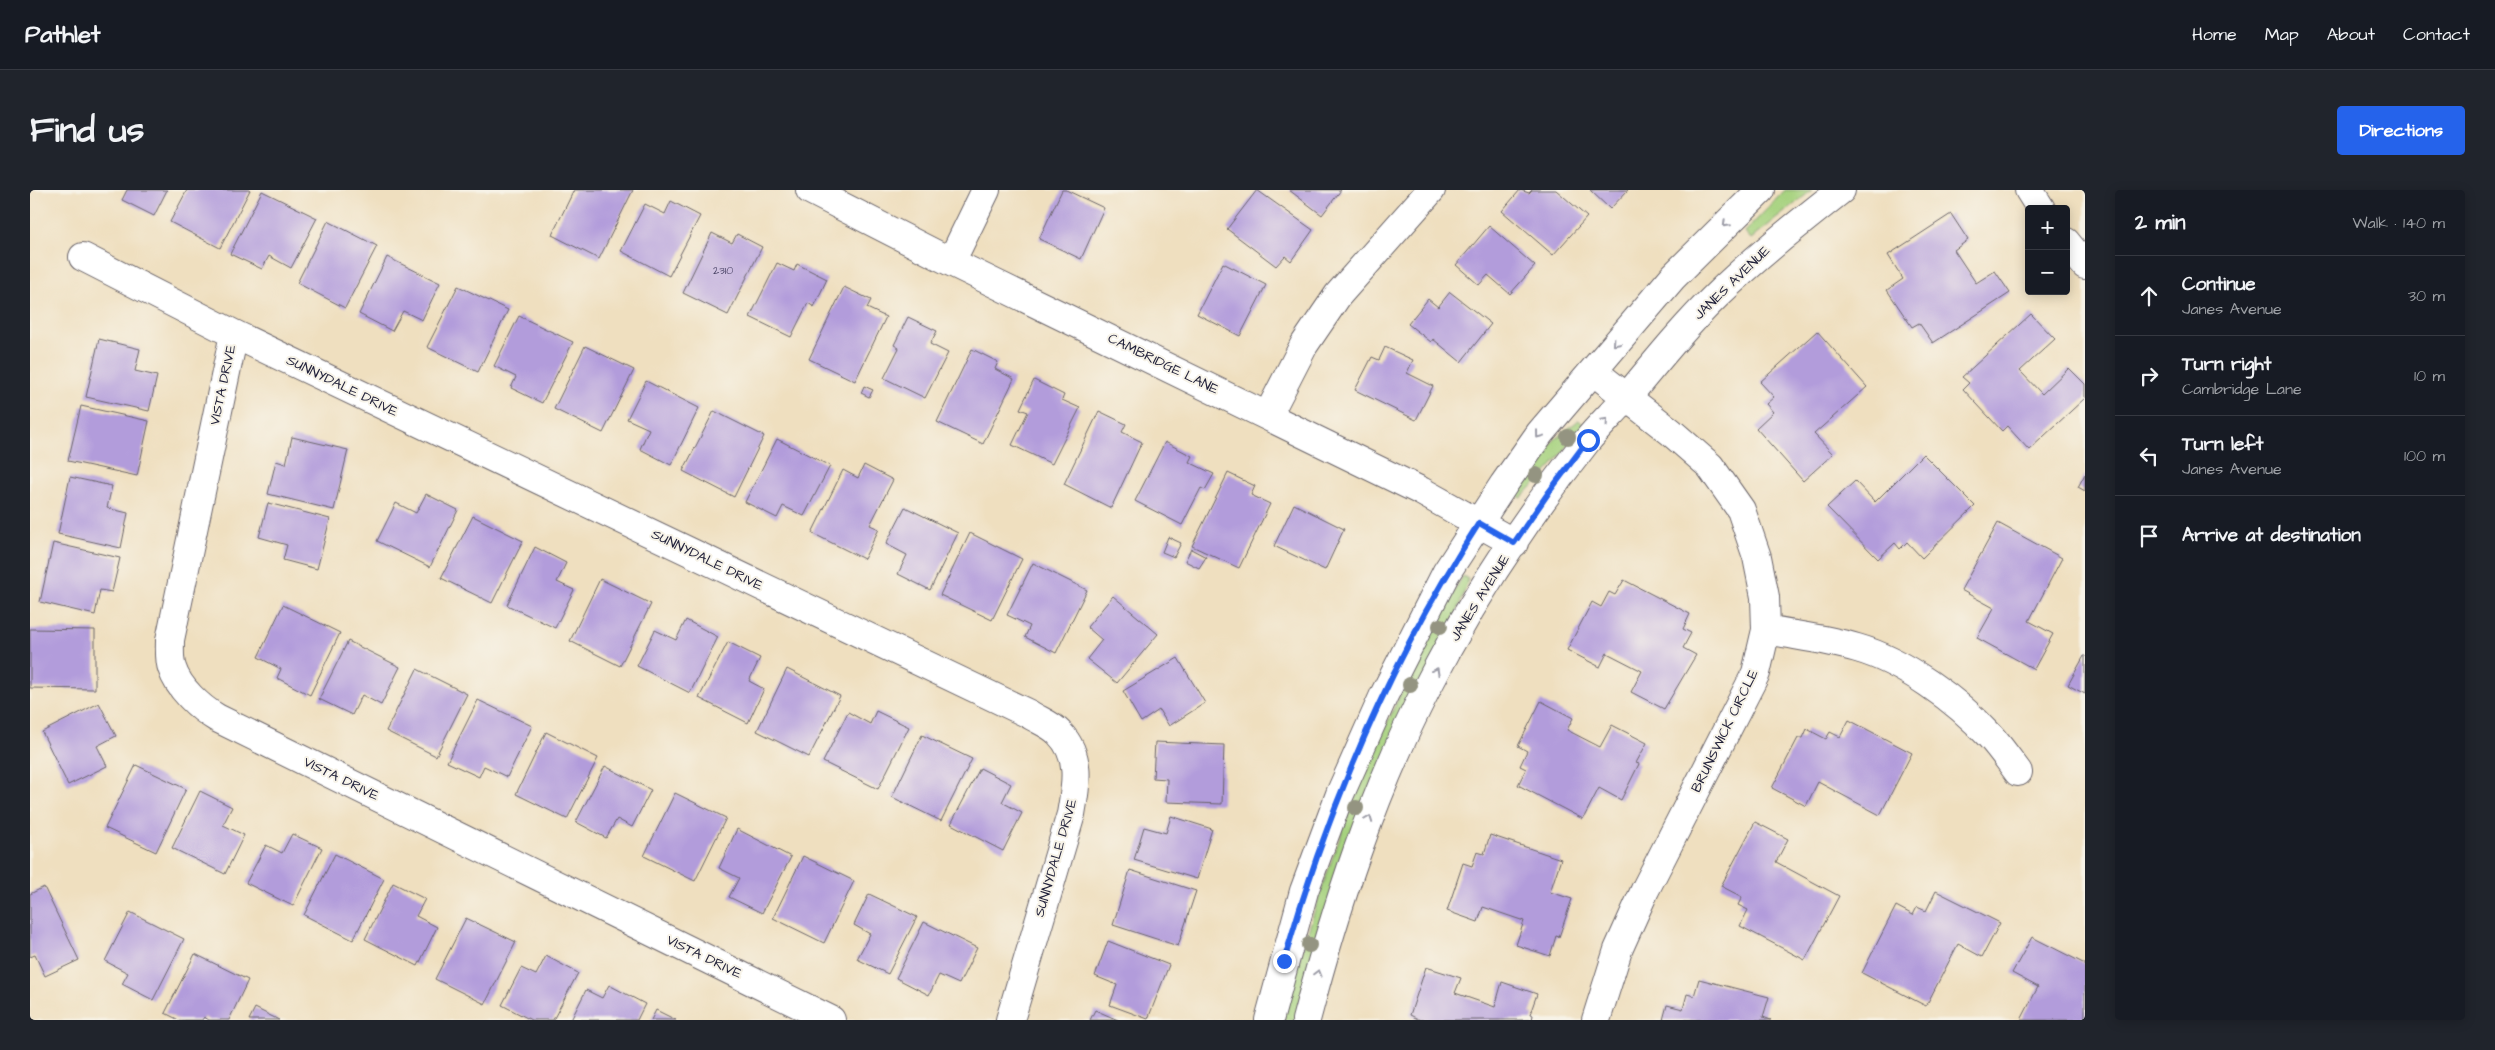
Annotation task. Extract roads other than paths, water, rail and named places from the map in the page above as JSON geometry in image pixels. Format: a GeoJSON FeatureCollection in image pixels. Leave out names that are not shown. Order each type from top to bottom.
{"type":"FeatureCollection","features":[{"type":"Feature","properties":{"kind":"street","name":"CAMBRIDGE LANE"},"geometry":{"type":"LineString","coordinates":[[810,190],[951,262],[1268,415],[1479,523],[1514,543]]}},
{"type":"Feature","properties":{"kind":"street"},"geometry":{"type":"LineString","coordinates":[[951,262],[986,190]]}},
{"type":"Feature","properties":{"kind":"street"},"geometry":{"type":"LineString","coordinates":[[1268,415],[1304,345],[1338,295],[1431,190]]}},
{"type":"Feature","properties":{"kind":"street"},"geometry":{"type":"LineString","coordinates":[[1269,1020],[1304,891],[1340,794],[1419,623],[1446,573],[1540,433],[1673,277],[1762,190]]}},
{"type":"Feature","properties":{"kind":"street","name":"JANES AVENUE"},"geometry":{"type":"LineString","coordinates":[[1306,1020],[1344,884],[1399,747],[1427,688],[1469,612],[1549,492],[1588,440],[1669,346],[1717,295],[1776,241],[1841,190]]}},
{"type":"Feature","properties":{"kind":"street"},"geometry":{"type":"LineString","coordinates":[[2029,190],[2039,205]]}},
{"type":"Feature","properties":{"kind":"street"},"geometry":{"type":"LineString","coordinates":[[2070,247],[2085,265]]}},
{"type":"Feature","properties":{"kind":"street","name":"SUNNYDALE DRIVE"},"geometry":{"type":"LineString","coordinates":[[83,257],[234,334],[1029,714],[1059,732],[1074,755],[1075,790],[1070,814],[1010,1020]]}},
{"type":"Feature","properties":{"kind":"street","name":"VISTA DRIVE"},"geometry":{"type":"LineString","coordinates":[[234,334],[170,640],[172,668],[190,696],[202,709],[217,718],[831,1020]]}},
{"type":"Feature","properties":{"kind":"street","name":"BRUNSWICK CIRCLE"},"geometry":{"type":"LineString","coordinates":[[1593,371],[1671,432],[1710,466],[1740,510],[1757,557],[1764,597],[1766,630],[1756,673],[1645,890],[1622,942],[1596,1020]]}},
{"type":"Feature","properties":{"kind":"street"},"geometry":{"type":"LineString","coordinates":[[1766,630],[1818,638],[1859,648],[1904,668],[1949,699],[1990,735],[2018,772]]}}]}
